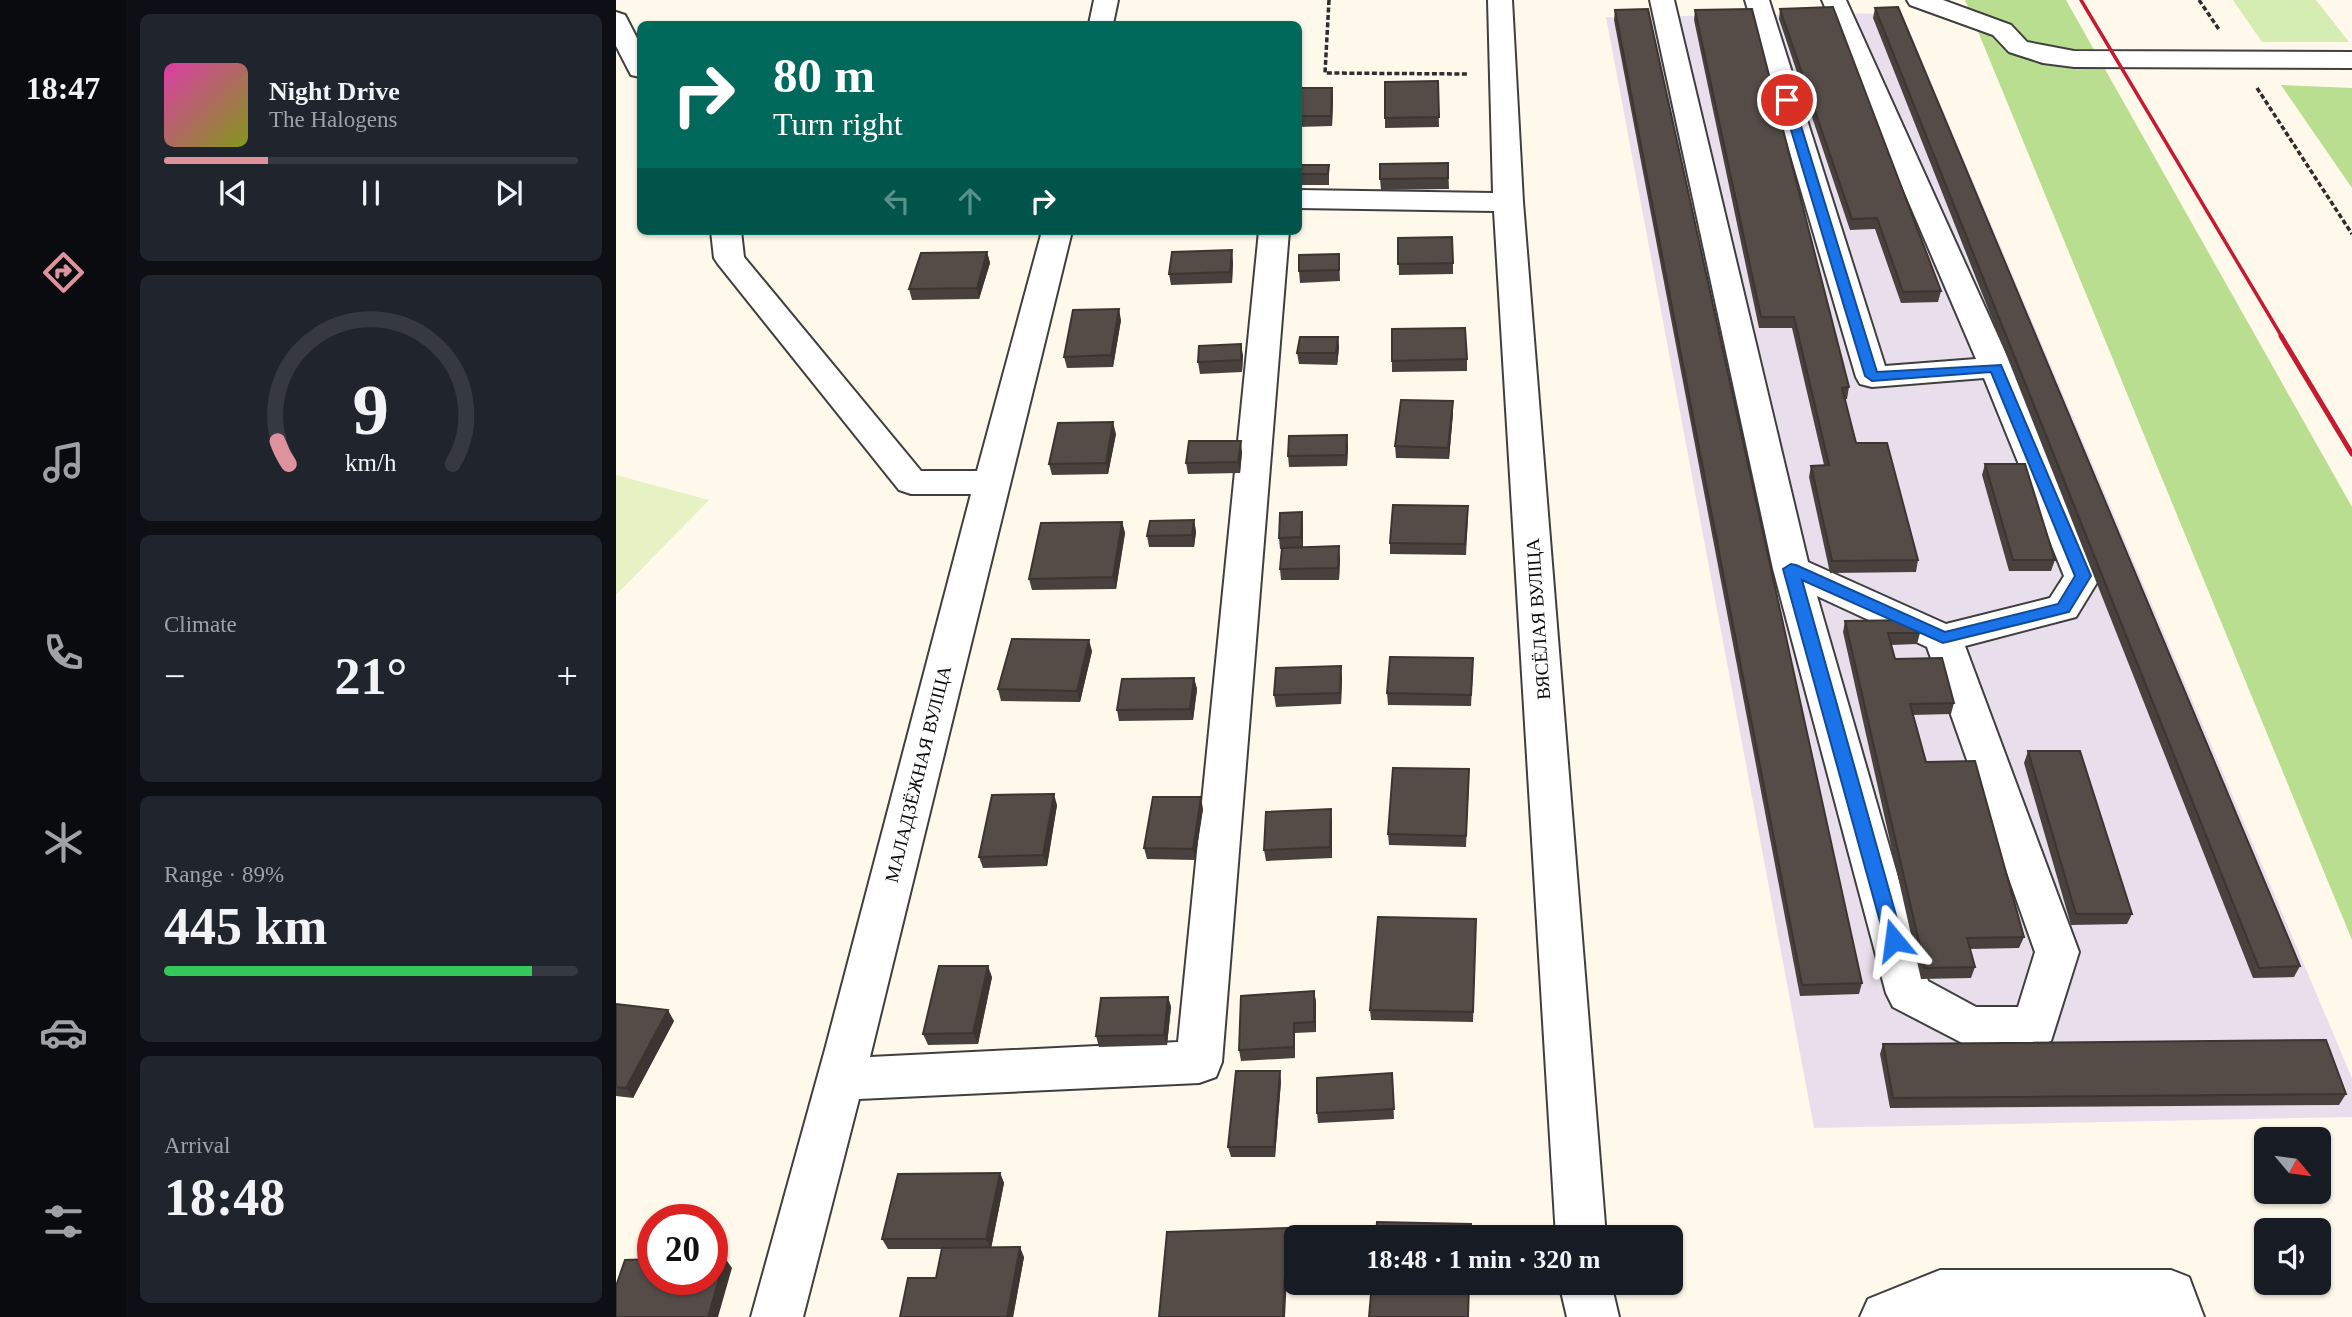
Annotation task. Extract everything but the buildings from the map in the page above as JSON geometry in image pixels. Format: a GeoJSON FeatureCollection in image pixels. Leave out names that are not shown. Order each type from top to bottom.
{"type":"FeatureCollection","features":[{"type":"Feature","properties":{"kind":"street"},"geometry":{"type":"LineString","coordinates":[[1102,21],[1106,0]]}},
{"type":"Feature","properties":{"kind":"street"},"geometry":{"type":"LineString","coordinates":[[1490,0],[1511,0]]}},
{"type":"Feature","properties":{"kind":"street","name":"ВЯСЁЛАЯ ВУЛІЦА"},"geometry":{"type":"LineString","coordinates":[[1500,0],[1508,202],[1580,1225]]}},
{"type":"Feature","properties":{"kind":"street"},"geometry":{"type":"LineString","coordinates":[[1662,0],[1791,569],[1909,993],[1970,1027],[2035,1027],[2057,952],[1943,638]]}},
{"type":"Feature","properties":{"kind":"street"},"geometry":{"type":"LineString","coordinates":[[1757,0],[1872,376],[1996,368]]}},
{"type":"Feature","properties":{"kind":"street"},"geometry":{"type":"LineString","coordinates":[[1791,569],[1943,638],[2063,608],[2083,576],[1996,368],[1834,0]]}},
{"type":"Feature","properties":{"kind":"street"},"geometry":{"type":"LineString","coordinates":[[1919,0],[2002,30],[2018,47],[2043,55],[2117,62],[2352,60]]}},
{"type":"Feature","properties":{"kind":"street"},"geometry":{"type":"LineString","coordinates":[[616,20],[637,63]]}},
{"type":"Feature","properties":{"kind":"street"},"geometry":{"type":"LineString","coordinates":[[1302,199],[1508,202]]}},
{"type":"Feature","properties":{"kind":"street"},"geometry":{"type":"LineString","coordinates":[[726,235],[729,258],[911,482],[989,483]]}},
{"type":"Feature","properties":{"kind":"street","name":"МАЛАДЗЁЖНАЯ ВУЛІЦА"},"geometry":{"type":"LineString","coordinates":[[777,1317],[843,1079],[989,483],[1056,235]]}},
{"type":"Feature","properties":{"kind":"street"},"geometry":{"type":"LineString","coordinates":[[843,1079],[1199,1062],[1275,235]]}},
{"type":"Feature","properties":{"kind":"street"},"geometry":{"type":"LineString","coordinates":[[1588,1295],[1593,1317]]}},
{"type":"Feature","properties":{"kind":"street"},"geometry":{"type":"LineString","coordinates":[[1886,1317],[1940,1295],[2171,1295],[2178,1317]]}},
{"type":"Feature","properties":{"kind":"path"},"geometry":{"type":"LineString","coordinates":[[1329,0],[1325,73],[1501,75]]}},
{"type":"Feature","properties":{"kind":"path"},"geometry":{"type":"LineString","coordinates":[[2199,0],[2352,234]]}},
{"type":"Feature","properties":{"kind":"shaded area"},"geometry":{"type":"Polygon","coordinates":[[[1902,13],[2352,1078],[2352,1117],[1814,1128],[1606,17],[1902,13]]]}},
{"type":"Feature","properties":{"kind":"green space"},"geometry":{"type":"Polygon","coordinates":[[[1965,0],[2066,0],[2352,507],[2352,940],[1965,0]]]}},
{"type":"Feature","properties":{"kind":"green space"},"geometry":{"type":"Polygon","coordinates":[[[2233,0],[2316,0],[2349,42],[2262,42],[2233,0]]]}},
{"type":"Feature","properties":{"kind":"green space"},"geometry":{"type":"Polygon","coordinates":[[[2281,85],[2352,88],[2352,188],[2281,85]]]}},
{"type":"Feature","properties":{"kind":"green space"},"geometry":{"type":"Polygon","coordinates":[[[616,475],[709,500],[616,595],[616,475]]]}},
{"type":"Feature","properties":{"kind":"railway"},"geometry":{"type":"LineString","coordinates":[[2081,0],[2282,337]]}},
{"type":"Feature","properties":{"kind":"railway"},"geometry":{"type":"LineString","coordinates":[[2281,336],[2352,454]]}},
{"type":"Feature","properties":{"kind":"route"},"geometry":{"type":"LineString","coordinates":[[1787,100],[1872,376],[1996,368],[2083,576],[2063,608],[1943,638],[1791,569],[1894,940]]}}]}
